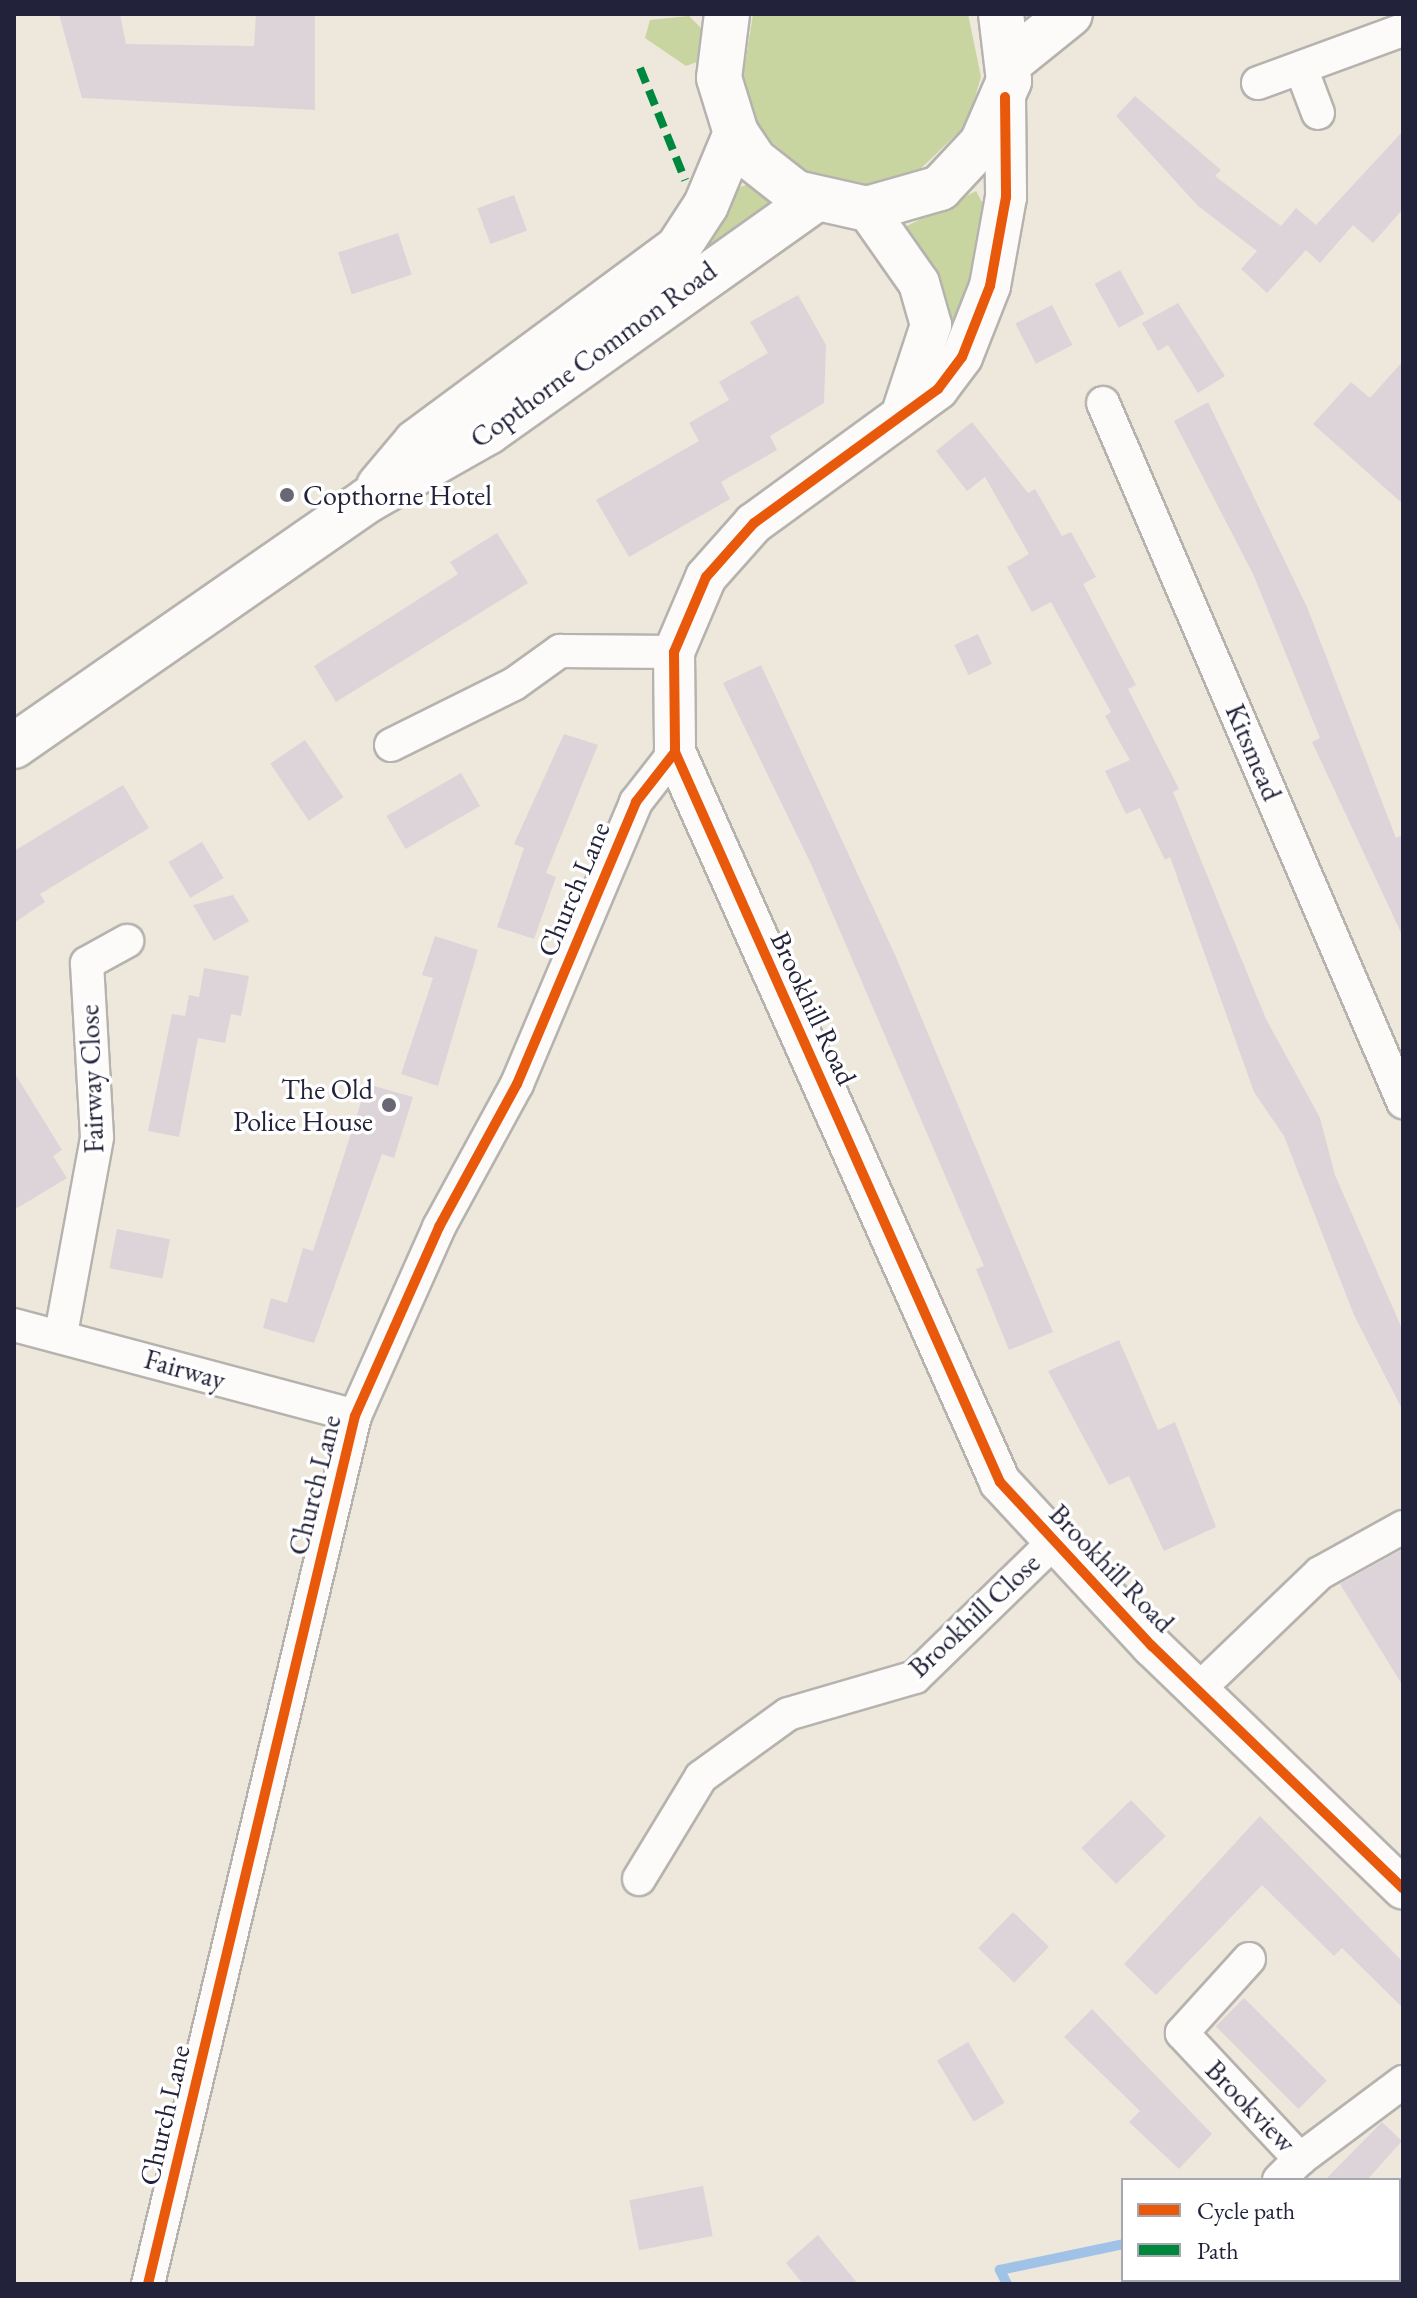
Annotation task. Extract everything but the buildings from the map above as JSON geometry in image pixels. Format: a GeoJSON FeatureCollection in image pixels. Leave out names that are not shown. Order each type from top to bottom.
{"type":"FeatureCollection","features":[{"type":"Feature","properties":{"kind":"highway"},"geometry":{"type":"LineString","coordinates":[[727,14],[719,78],[736,133],[781,184],[814,200],[867,209],[940,188],[982,143],[1007,80],[1070,14]]}},
{"type":"Feature","properties":{"kind":"highway"},"geometry":{"type":"LineString","coordinates":[[1001,14],[1007,80]]}},
{"type":"Feature","properties":{"kind":"highway","name":"Copthorne Common Road"},"geometry":{"type":"LineString","coordinates":[[368,500],[416,442],[678,248],[706,205],[736,133]]}},
{"type":"Feature","properties":{"kind":"highway","name":"Copthorne Common Road"},"geometry":{"type":"LineString","coordinates":[[14,746],[368,500],[488,432],[814,200]]}},
{"type":"Feature","properties":{"kind":"street"},"geometry":{"type":"LineString","coordinates":[[1258,83],[1403,30]]}},
{"type":"Feature","properties":{"kind":"street"},"geometry":{"type":"LineString","coordinates":[[1301,68],[1318,113]]}},
{"type":"Feature","properties":{"kind":"street","name":"Brookhill Road"},"geometry":{"type":"LineString","coordinates":[[1007,80],[1006,197],[979,323],[938,389],[903,410],[790,493],[721,557],[694,598],[674,652],[675,752],[1000,1482],[1053,1543],[1403,1888]]}},
{"type":"Feature","properties":{"kind":"street"},"geometry":{"type":"LineString","coordinates":[[867,209],[919,283],[931,325],[903,410]]}},
{"type":"Feature","properties":{"kind":"street","name":"Kitsmead"},"geometry":{"type":"LineString","coordinates":[[1103,403],[1403,1102]]}},
{"type":"Feature","properties":{"kind":"street"},"geometry":{"type":"LineString","coordinates":[[391,745],[438,737],[560,651],[674,652]]}},
{"type":"Feature","properties":{"kind":"street","name":"Church Lane"},"geometry":{"type":"LineString","coordinates":[[148,2284],[355,1416],[439,1227],[517,1084],[636,802],[675,752]]}},
{"type":"Feature","properties":{"kind":"street","name":"Fairway Close"},"geometry":{"type":"LineString","coordinates":[[61,1334],[97,1137],[87,963],[127,941]]}},
{"type":"Feature","properties":{"kind":"street","name":"Fairway"},"geometry":{"type":"LineString","coordinates":[[14,1325],[61,1334],[355,1416]]}},
{"type":"Feature","properties":{"kind":"street"},"geometry":{"type":"LineString","coordinates":[[1200,1688],[1320,1573],[1403,1527]]}},
{"type":"Feature","properties":{"kind":"street","name":"Brookhill Close"},"geometry":{"type":"LineString","coordinates":[[639,1879],[701,1777],[788,1714],[915,1677],[1053,1543]]}},
{"type":"Feature","properties":{"kind":"street","name":"Brookview"},"geometry":{"type":"LineString","coordinates":[[1249,1959],[1182,2033],[1290,2169],[1403,2082]]}},
{"type":"Feature","properties":{"kind":"green space"},"geometry":{"type":"Polygon","coordinates":[[[753,14],[968,14],[981,77],[967,124],[913,176],[864,187],[815,179],[758,130],[742,83],[753,14]]]}},
{"type":"Feature","properties":{"kind":"green space"},"geometry":{"type":"Polygon","coordinates":[[[689,16],[702,29],[699,61],[686,66],[645,38],[650,20],[689,16]]]}},
{"type":"Feature","properties":{"kind":"green space"},"geometry":{"type":"Polygon","coordinates":[[[749,184],[772,201],[768,218],[612,316],[719,225],[735,189],[749,184]]]}},
{"type":"Feature","properties":{"kind":"green space"},"geometry":{"type":"Polygon","coordinates":[[[976,191],[984,206],[982,258],[959,339],[947,337],[943,293],[903,228],[976,191]]]}},
{"type":"Feature","properties":{"kind":"waterway"},"geometry":{"type":"LineString","coordinates":[[1007,2284],[1000,2270],[1121,2244]]}},
{"type":"Feature","properties":{"kind":"marked path"},"geometry":{"type":"LineString","coordinates":[[640,68],[685,180]]}},
{"type":"Feature","properties":{"kind":"cycle path"},"geometry":{"type":"LineString","coordinates":[[1005,97],[1006,197],[990,286],[962,357],[938,389],[754,523],[706,577],[674,652],[675,752],[1000,1482],[1152,1646],[1403,1888]]}},
{"type":"Feature","properties":{"kind":"cycle path"},"geometry":{"type":"LineString","coordinates":[[148,2284],[355,1416],[439,1227],[517,1084],[636,802],[675,752]]}},
{"type":"Feature","properties":{"kind":"place","name":"Copthorne Hotel"},"geometry":{"type":"Point","coordinates":[287,495]}},
{"type":"Feature","properties":{"kind":"place","name":"The Old Police House"},"geometry":{"type":"Point","coordinates":[389,1105]}}]}
